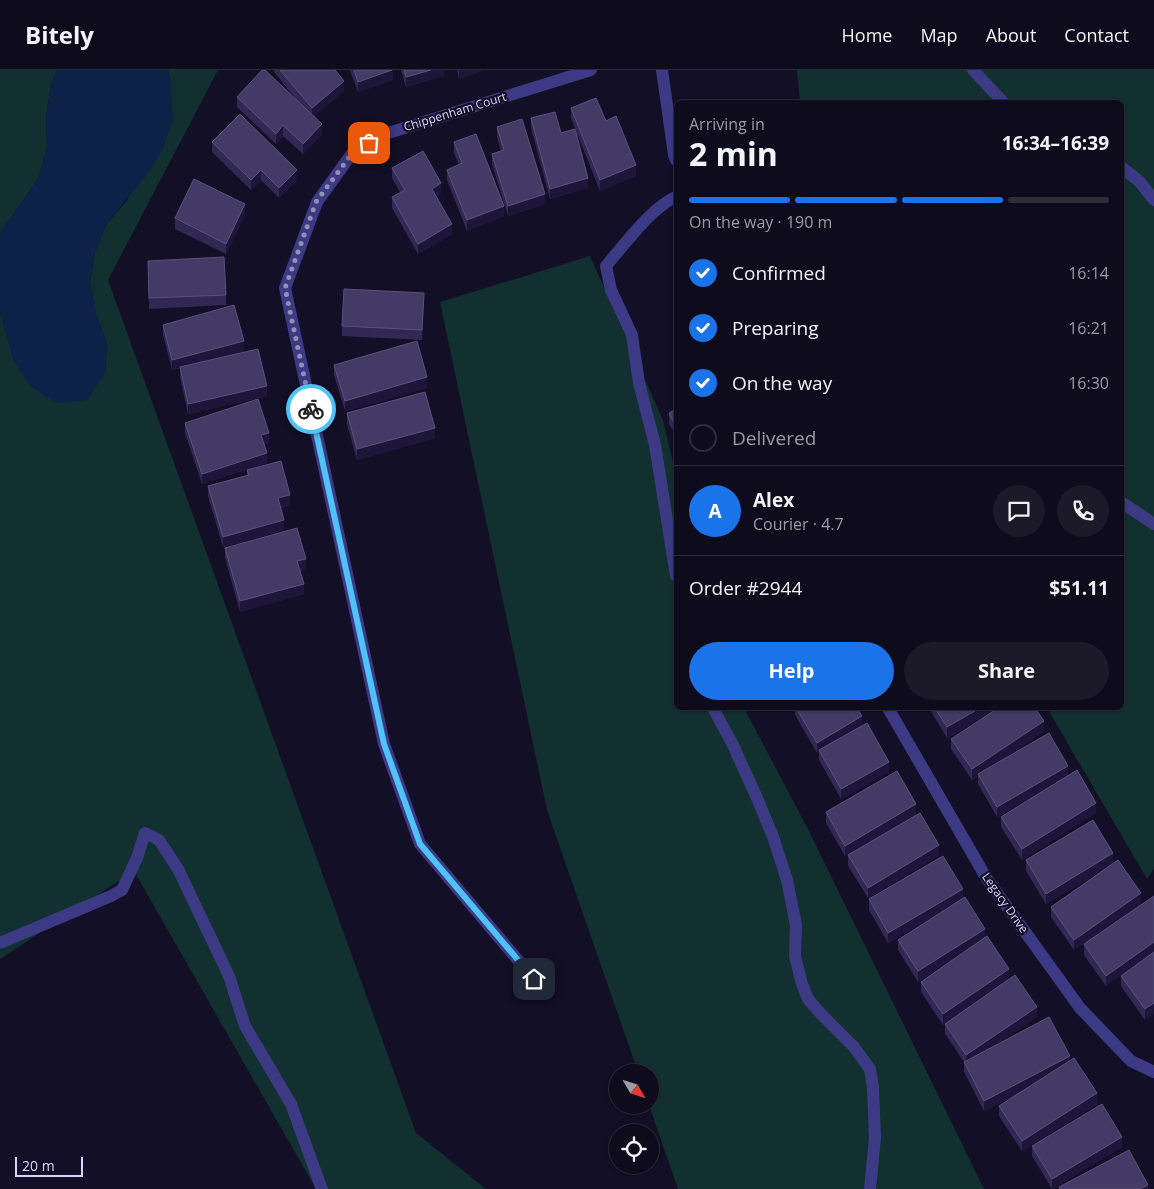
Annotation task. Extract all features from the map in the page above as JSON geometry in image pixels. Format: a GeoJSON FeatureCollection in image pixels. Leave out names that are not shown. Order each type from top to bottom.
{"type":"FeatureCollection","features":[{"type":"Feature","properties":{"kind":"street","name":"Chippenham Court"},"geometry":{"type":"LineString","coordinates":[[534,979],[420,844],[384,744],[285,288],[316,202],[353,152],[385,134],[591,70]]}},
{"type":"Feature","properties":{"kind":"street"},"geometry":{"type":"LineString","coordinates":[[662,70],[674,155]]}},
{"type":"Feature","properties":{"kind":"street"},"geometry":{"type":"LineString","coordinates":[[973,70],[1001,100]]}},
{"type":"Feature","properties":{"kind":"street"},"geometry":{"type":"LineString","coordinates":[[1124,169],[1139,181],[1154,200]]}},
{"type":"Feature","properties":{"kind":"street"},"geometry":{"type":"LineString","coordinates":[[674,198],[653,213],[606,266],[611,290],[632,335],[638,383],[654,445],[674,564]]}},
{"type":"Feature","properties":{"kind":"street"},"geometry":{"type":"LineString","coordinates":[[1124,504],[1154,524]]}},
{"type":"Feature","properties":{"kind":"street"},"geometry":{"type":"LineString","coordinates":[[714,710],[732,743],[757,798],[773,837],[787,880],[796,926],[795,956],[808,999],[854,1047],[870,1069],[873,1088],[875,1138],[870,1189]]}},
{"type":"Feature","properties":{"kind":"street","name":"Legacy Drive"},"geometry":{"type":"LineString","coordinates":[[889,710],[987,879],[1080,1008],[1131,1061],[1154,1072]]}},
{"type":"Feature","properties":{"kind":"street"},"geometry":{"type":"LineString","coordinates":[[0,943],[122,890],[137,858],[145,833],[159,840],[178,869],[229,976],[244,1026],[291,1104],[322,1189]]}},
{"type":"Feature","properties":{"kind":"green space"},"geometry":{"type":"Polygon","coordinates":[[[0,70],[57,70],[51,84],[46,116],[47,148],[38,179],[0,233],[0,70]]]}},
{"type":"Feature","properties":{"kind":"green space"},"geometry":{"type":"Polygon","coordinates":[[[168,70],[218,70],[108,280],[416,1133],[486,1189],[316,1189],[134,871],[0,959],[0,312],[14,361],[105,374],[107,343],[96,314],[90,282],[95,252],[107,223],[127,201],[171,85],[168,70]]]}},
{"type":"Feature","properties":{"kind":"green space"},"geometry":{"type":"Polygon","coordinates":[[[797,70],[1154,70],[1154,869],[1147,879],[1048,710],[1124,710],[1124,100],[800,100],[797,70]]]}},
{"type":"Feature","properties":{"kind":"green space"},"geometry":{"type":"Polygon","coordinates":[[[590,256],[663,420],[674,467],[674,710],[745,710],[808,829],[984,1189],[678,1189],[659,1134],[659,1124],[656,1124],[652,1114],[659,1114],[659,1064],[635,1064],[547,810],[440,302],[590,256]]]}},
{"type":"Feature","properties":{"kind":"water"},"geometry":{"type":"Polygon","coordinates":[[[57,70],[168,70],[173,119],[163,149],[146,176],[107,223],[95,252],[90,282],[96,314],[107,343],[105,374],[87,400],[56,403],[31,387],[14,361],[0,312],[0,233],[38,179],[47,148],[46,116],[51,84],[57,70]]]}},
{"type":"Feature","properties":{"kind":"building"},"geometry":{"type":"Polygon","coordinates":[[[262,70],[265,70],[322,124],[303,144],[283,125],[276,134],[237,97],[262,70]]]}},
{"type":"Feature","properties":{"kind":"building"},"geometry":{"type":"Polygon","coordinates":[[[280,70],[335,70],[344,81],[312,108],[280,70]]]}},
{"type":"Feature","properties":{"kind":"building"},"geometry":{"type":"Polygon","coordinates":[[[354,70],[392,70],[358,82],[354,70]]]}},
{"type":"Feature","properties":{"kind":"building"},"geometry":{"type":"Polygon","coordinates":[[[404,70],[431,70],[406,77],[404,70]]]}},
{"type":"Feature","properties":{"kind":"building"},"geometry":{"type":"Polygon","coordinates":[[[596,98],[606,121],[616,116],[636,165],[600,180],[571,108],[596,98]]]}},
{"type":"Feature","properties":{"kind":"building"},"geometry":{"type":"Polygon","coordinates":[[[555,112],[561,133],[575,129],[588,178],[550,189],[531,118],[555,112]]]}},
{"type":"Feature","properties":{"kind":"building"},"geometry":{"type":"Polygon","coordinates":[[[240,114],[297,170],[279,188],[261,170],[251,180],[212,142],[240,114]]]}},
{"type":"Feature","properties":{"kind":"building"},"geometry":{"type":"Polygon","coordinates":[[[522,119],[545,194],[508,206],[492,154],[504,150],[497,127],[522,119]]]}},
{"type":"Feature","properties":{"kind":"building"},"geometry":{"type":"Polygon","coordinates":[[[476,134],[504,206],[467,220],[447,170],[462,163],[454,142],[476,134]]]}},
{"type":"Feature","properties":{"kind":"building"},"geometry":{"type":"Polygon","coordinates":[[[423,151],[441,183],[432,189],[452,224],[418,244],[392,197],[405,190],[392,168],[423,151]]]}},
{"type":"Feature","properties":{"kind":"building"},"geometry":{"type":"Polygon","coordinates":[[[194,179],[245,204],[226,244],[175,218],[194,179]]]}},
{"type":"Feature","properties":{"kind":"building"},"geometry":{"type":"Polygon","coordinates":[[[224,257],[226,295],[149,298],[148,261],[224,257]]]}},
{"type":"Feature","properties":{"kind":"building"},"geometry":{"type":"Polygon","coordinates":[[[344,289],[424,293],[422,330],[342,326],[344,289]]]}},
{"type":"Feature","properties":{"kind":"building"},"geometry":{"type":"Polygon","coordinates":[[[234,305],[244,341],[172,360],[163,325],[234,305]]]}},
{"type":"Feature","properties":{"kind":"building"},"geometry":{"type":"Polygon","coordinates":[[[417,341],[427,377],[345,401],[334,365],[417,341]]]}},
{"type":"Feature","properties":{"kind":"building"},"geometry":{"type":"Polygon","coordinates":[[[258,349],[267,386],[188,404],[180,367],[258,349]]]}},
{"type":"Feature","properties":{"kind":"building"},"geometry":{"type":"Polygon","coordinates":[[[425,392],[435,428],[357,449],[347,413],[425,392]]]}},
{"type":"Feature","properties":{"kind":"building"},"geometry":{"type":"Polygon","coordinates":[[[258,399],[269,433],[261,435],[267,453],[202,474],[185,423],[258,399]]]}},
{"type":"Feature","properties":{"kind":"building"},"geometry":{"type":"Polygon","coordinates":[[[674,410],[674,423],[669,413],[674,410]]]}},
{"type":"Feature","properties":{"kind":"building"},"geometry":{"type":"Polygon","coordinates":[[[281,461],[290,495],[278,498],[284,520],[223,537],[208,486],[249,475],[247,470],[281,461]]]}},
{"type":"Feature","properties":{"kind":"building"},"geometry":{"type":"Polygon","coordinates":[[[297,528],[306,559],[297,561],[304,584],[240,601],[225,548],[297,528]]]}},
{"type":"Feature","properties":{"kind":"building"},"geometry":{"type":"Polygon","coordinates":[[[797,710],[858,710],[862,716],[817,743],[797,710]]]}},
{"type":"Feature","properties":{"kind":"building"},"geometry":{"type":"Polygon","coordinates":[[[936,710],[977,710],[947,727],[936,710]]]}},
{"type":"Feature","properties":{"kind":"building"},"geometry":{"type":"Polygon","coordinates":[[[995,710],[1036,710],[1044,721],[972,769],[951,739],[995,710]]]}},
{"type":"Feature","properties":{"kind":"building"},"geometry":{"type":"Polygon","coordinates":[[[867,723],[889,762],[841,789],[819,750],[867,723]]]}},
{"type":"Feature","properties":{"kind":"building"},"geometry":{"type":"Polygon","coordinates":[[[1049,733],[1068,766],[997,807],[978,774],[1049,733]]]}},
{"type":"Feature","properties":{"kind":"building"},"geometry":{"type":"Polygon","coordinates":[[[1077,770],[1096,803],[1022,849],[1001,817],[1077,770]]]}},
{"type":"Feature","properties":{"kind":"building"},"geometry":{"type":"Polygon","coordinates":[[[897,771],[916,804],[845,846],[826,812],[897,771]]]}},
{"type":"Feature","properties":{"kind":"building"},"geometry":{"type":"Polygon","coordinates":[[[920,813],[939,845],[868,888],[848,855],[920,813]]]}},
{"type":"Feature","properties":{"kind":"building"},"geometry":{"type":"Polygon","coordinates":[[[1093,820],[1113,853],[1046,894],[1026,860],[1093,820]]]}},
{"type":"Feature","properties":{"kind":"building"},"geometry":{"type":"Polygon","coordinates":[[[943,856],[963,889],[888,933],[869,899],[943,856]]]}},
{"type":"Feature","properties":{"kind":"building"},"geometry":{"type":"Polygon","coordinates":[[[1118,860],[1141,893],[1074,940],[1051,907],[1118,860]]]}},
{"type":"Feature","properties":{"kind":"building"},"geometry":{"type":"Polygon","coordinates":[[[1154,896],[1154,942],[1106,976],[1084,944],[1154,896]]]}},
{"type":"Feature","properties":{"kind":"building"},"geometry":{"type":"Polygon","coordinates":[[[965,897],[985,929],[918,971],[898,940],[965,897]]]}},
{"type":"Feature","properties":{"kind":"building"},"geometry":{"type":"Polygon","coordinates":[[[987,936],[1009,969],[943,1014],[921,982],[987,936]]]}},
{"type":"Feature","properties":{"kind":"building"},"geometry":{"type":"Polygon","coordinates":[[[1154,952],[1154,1003],[1145,1009],[1121,976],[1154,952]]]}},
{"type":"Feature","properties":{"kind":"building"},"geometry":{"type":"Polygon","coordinates":[[[1015,975],[1037,1007],[966,1055],[945,1024],[1015,975]]]}},
{"type":"Feature","properties":{"kind":"building"},"geometry":{"type":"Polygon","coordinates":[[[1049,1017],[1070,1056],[984,1101],[964,1062],[1049,1017]]]}},
{"type":"Feature","properties":{"kind":"building"},"geometry":{"type":"Polygon","coordinates":[[[1074,1058],[1097,1093],[1022,1141],[999,1106],[1074,1058]]]}},
{"type":"Feature","properties":{"kind":"building"},"geometry":{"type":"Polygon","coordinates":[[[1102,1104],[1122,1137],[1052,1179],[1032,1146],[1102,1104]]]}},
{"type":"Feature","properties":{"kind":"building"},"geometry":{"type":"Polygon","coordinates":[[[1129,1150],[1148,1185],[1140,1189],[1060,1189],[1059,1187],[1129,1150]]]}},
{"type":"Feature","properties":{"kind":"way so far"},"geometry":{"type":"LineString","coordinates":[[311,409],[285,288],[316,202],[353,152],[369,143]]}},
{"type":"Feature","properties":{"kind":"route"},"geometry":{"type":"LineString","coordinates":[[311,409],[384,744],[420,844],[534,979]]}}]}
